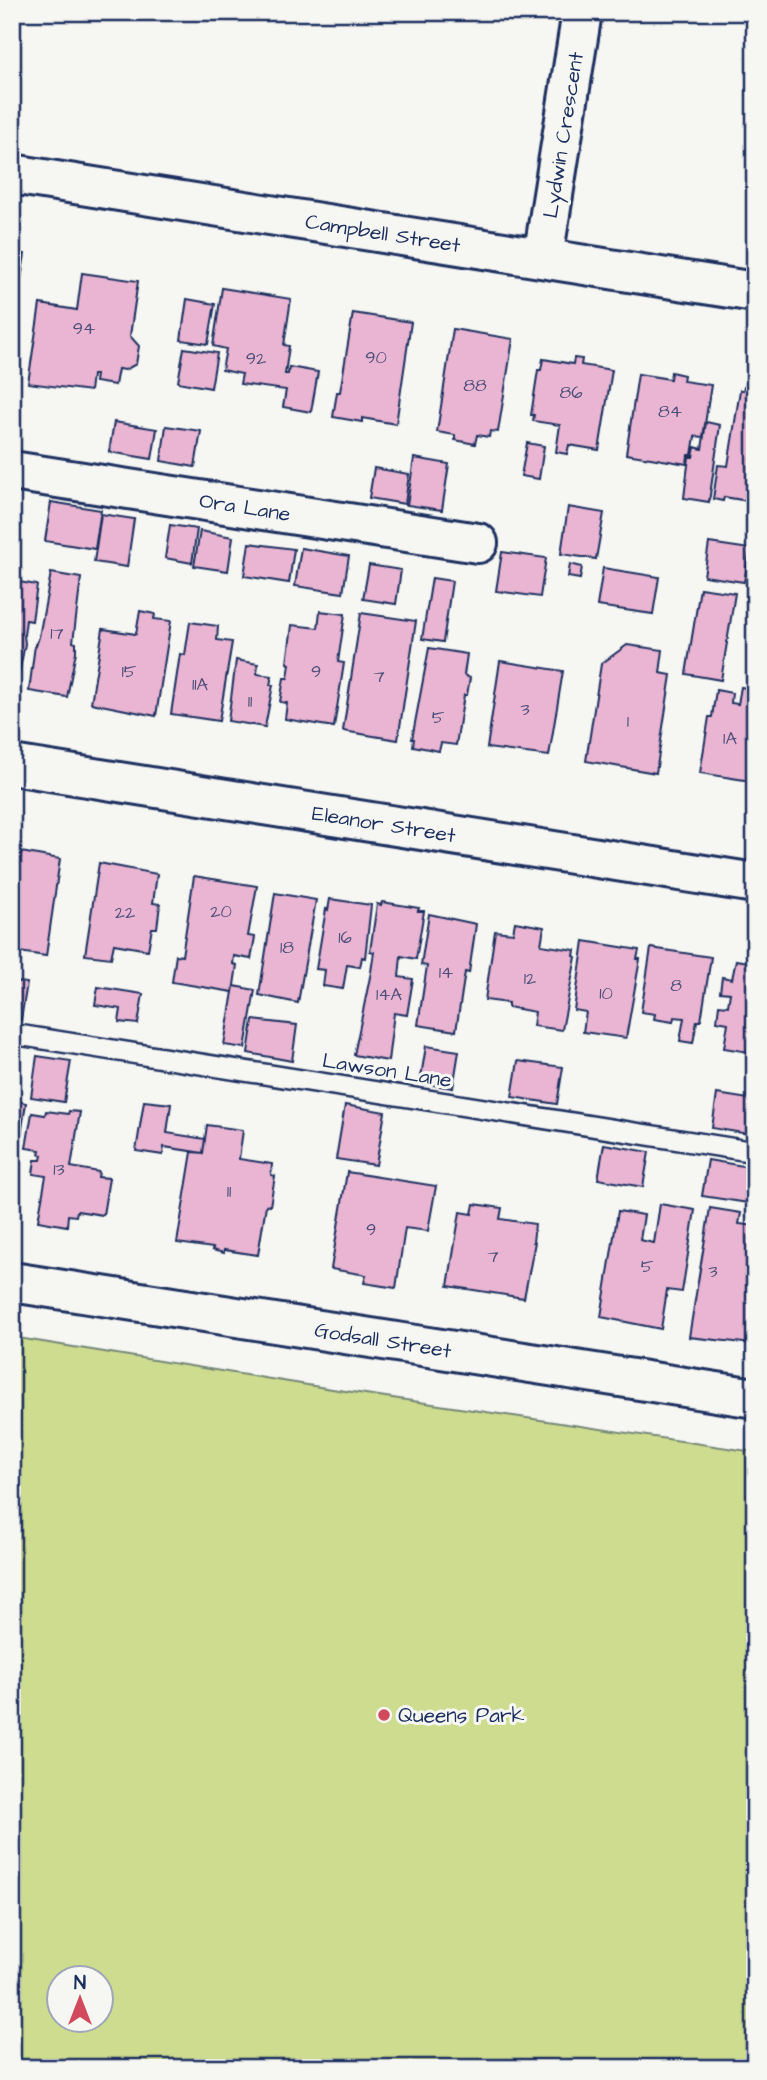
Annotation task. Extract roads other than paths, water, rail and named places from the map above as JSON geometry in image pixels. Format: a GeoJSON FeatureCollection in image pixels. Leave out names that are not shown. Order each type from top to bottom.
{"type":"FeatureCollection","features":[{"type":"Feature","properties":{"kind":"street","name":"Lydwin Crescent"},"geometry":{"type":"LineString","coordinates":[[543,258],[582,12]]}},
{"type":"Feature","properties":{"kind":"street","name":"Campbell Street"},"geometry":{"type":"LineString","coordinates":[[12,174],[755,292]]}},
{"type":"Feature","properties":{"kind":"street","name":"Ora Lane"},"geometry":{"type":"LineString","coordinates":[[12,471],[478,543]]}},
{"type":"Feature","properties":{"kind":"street","name":"Eleanor Street"},"geometry":{"type":"LineString","coordinates":[[12,765],[755,883]]}},
{"type":"Feature","properties":{"kind":"street","name":"Godsall Street"},"geometry":{"type":"LineString","coordinates":[[12,1282],[755,1398]]}},
{"type":"Feature","properties":{"kind":"lane","name":"Lawson Lane"},"geometry":{"type":"LineString","coordinates":[[12,1034],[755,1152]]}},
{"type":"Feature","properties":{"kind":"place","name":"Queens Park"},"geometry":{"type":"Point","coordinates":[384,1715]}}]}
